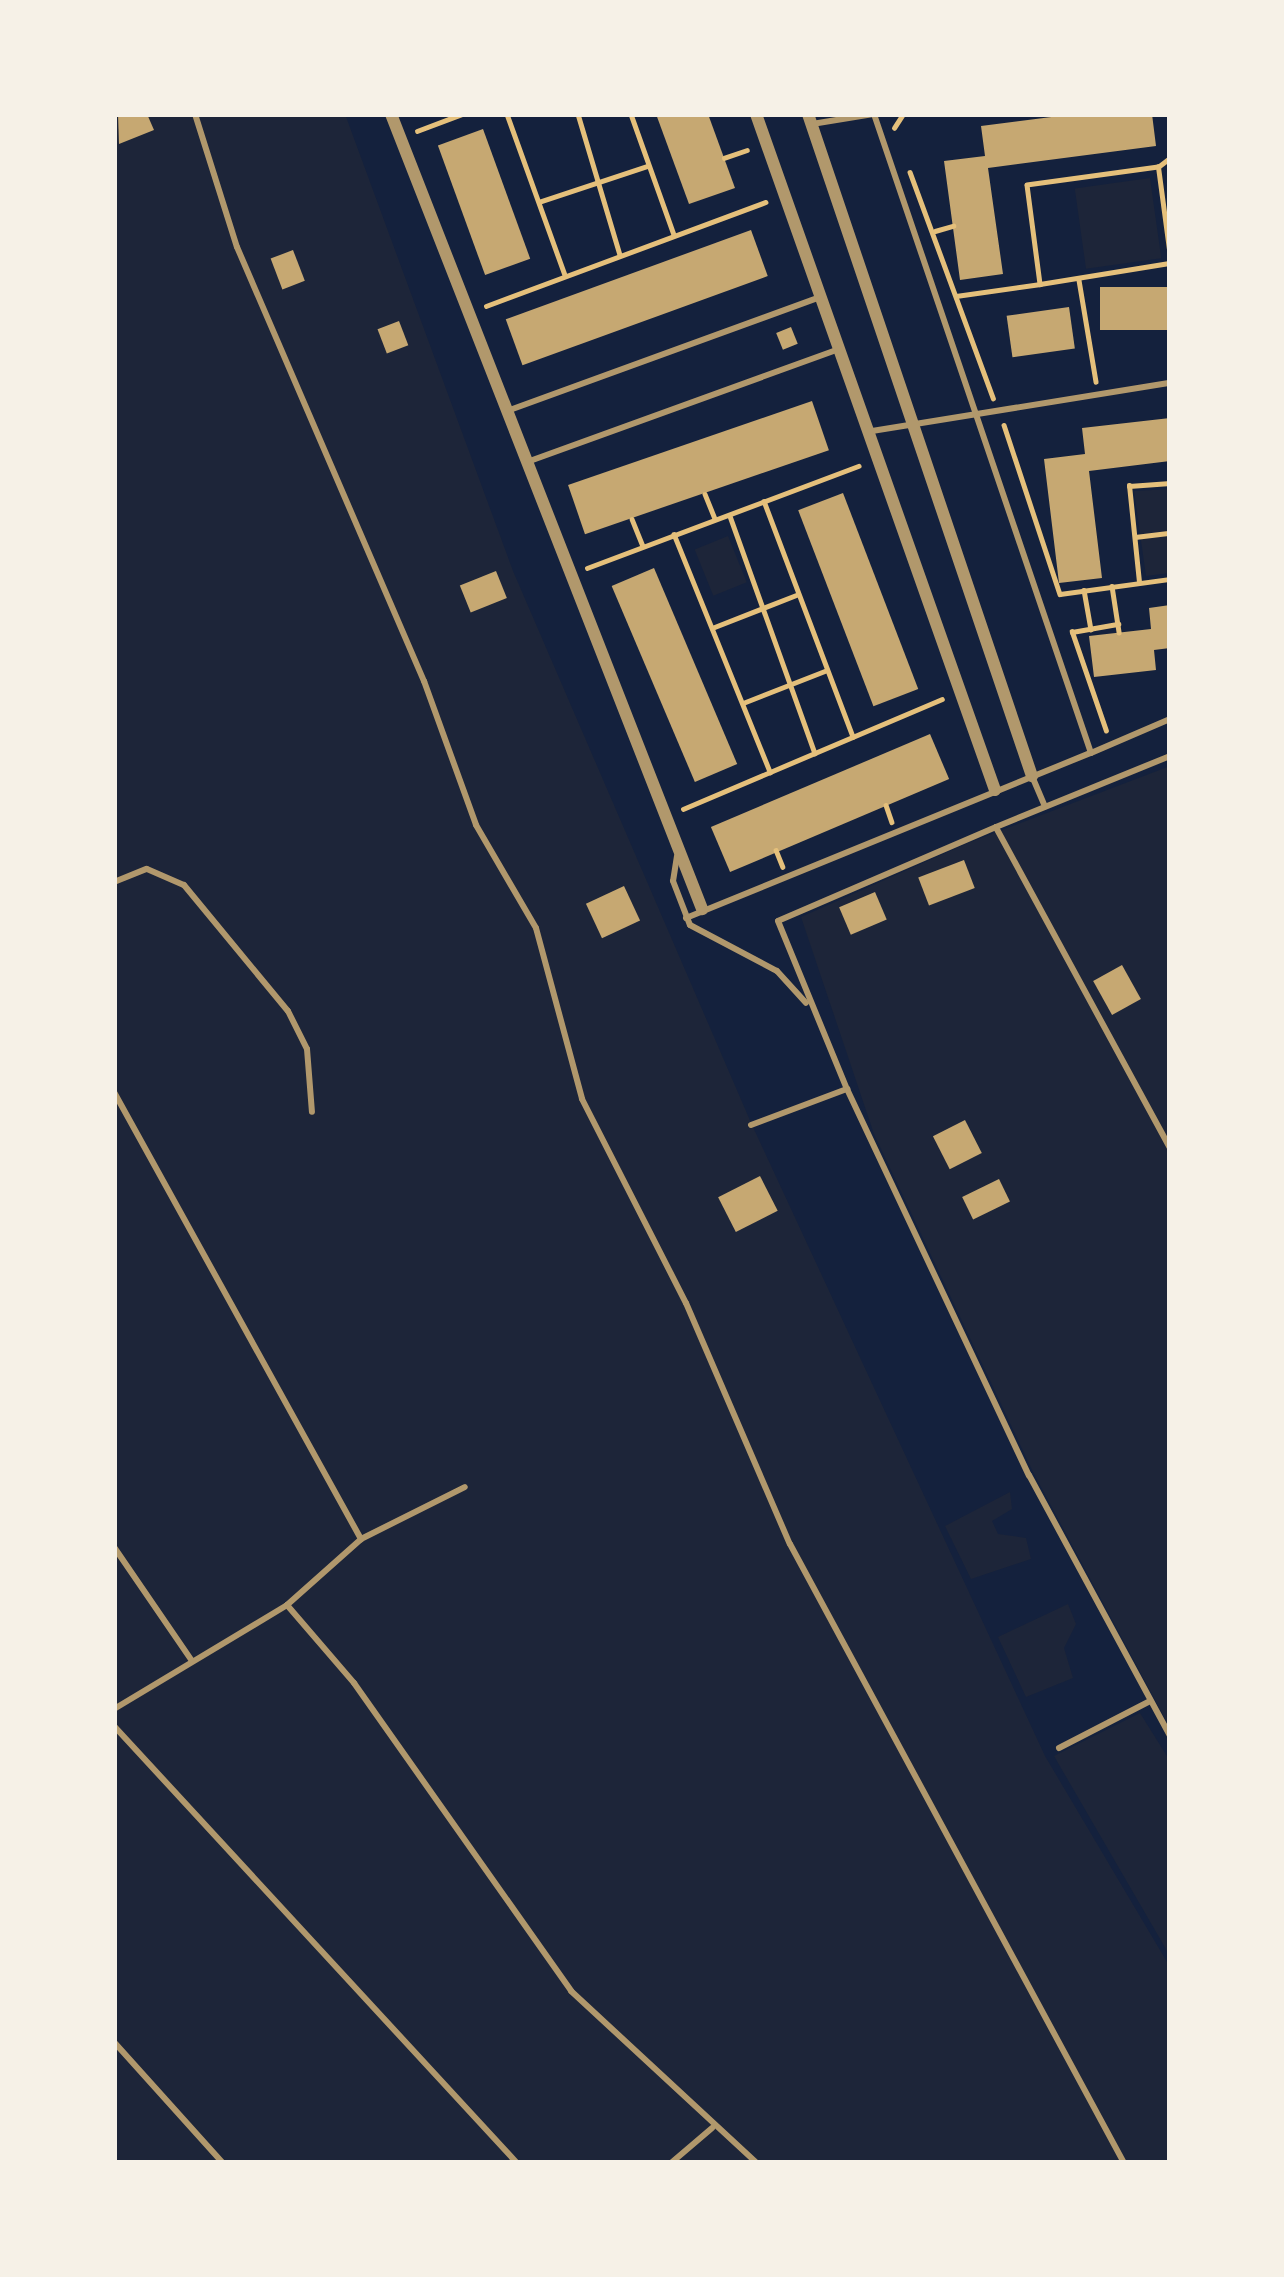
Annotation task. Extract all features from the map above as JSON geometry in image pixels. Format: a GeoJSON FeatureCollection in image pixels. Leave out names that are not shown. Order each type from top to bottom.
{"type":"FeatureCollection","features":[{"type":"Feature","properties":{"kind":"street"},"geometry":{"type":"LineString","coordinates":[[391,114],[502,413],[702,909]]}},
{"type":"Feature","properties":{"kind":"street"},"geometry":{"type":"LineString","coordinates":[[756,114],[995,790]]}},
{"type":"Feature","properties":{"kind":"street"},"geometry":{"type":"LineString","coordinates":[[810,119],[907,420],[1032,776]]}},
{"type":"Feature","properties":{"kind":"lane"},"geometry":{"type":"LineString","coordinates":[[195,114],[237,247],[424,681],[476,825],[536,928],[582,1099],[686,1303],[800,1564],[1124,2163]]}},
{"type":"Feature","properties":{"kind":"lane"},"geometry":{"type":"LineString","coordinates":[[810,119],[873,114],[941,299],[1090,753]]}},
{"type":"Feature","properties":{"kind":"lane"},"geometry":{"type":"LineString","coordinates":[[502,413],[820,297]]}},
{"type":"Feature","properties":{"kind":"lane"},"geometry":{"type":"LineString","coordinates":[[523,464],[838,349]]}},
{"type":"Feature","properties":{"kind":"lane"},"geometry":{"type":"LineString","coordinates":[[868,433],[907,420],[1170,383]]}},
{"type":"Feature","properties":{"kind":"lane"},"geometry":{"type":"LineString","coordinates":[[686,918],[1170,719]]}},
{"type":"Feature","properties":{"kind":"lane"},"geometry":{"type":"LineString","coordinates":[[1170,756],[778,921],[847,1089],[1029,1475],[1170,1736]]}},
{"type":"Feature","properties":{"kind":"lane"},"geometry":{"type":"LineString","coordinates":[[1032,776],[1046,807]]}},
{"type":"Feature","properties":{"kind":"lane"},"geometry":{"type":"LineString","coordinates":[[996,827],[1170,1148]]}},
{"type":"Feature","properties":{"kind":"lane"},"geometry":{"type":"LineString","coordinates":[[678,852],[673,881],[686,918],[715,944],[777,971],[811,1008]]}},
{"type":"Feature","properties":{"kind":"lane"},"geometry":{"type":"LineString","coordinates":[[114,883],[147,868],[184,885],[288,1011],[307,1049],[312,1112]]}},
{"type":"Feature","properties":{"kind":"lane"},"geometry":{"type":"LineString","coordinates":[[751,1125],[847,1089]]}},
{"type":"Feature","properties":{"kind":"lane"},"geometry":{"type":"LineString","coordinates":[[114,1092],[362,1539]]}},
{"type":"Feature","properties":{"kind":"lane"},"geometry":{"type":"LineString","coordinates":[[114,1709],[287,1605],[362,1539],[465,1487]]}},
{"type":"Feature","properties":{"kind":"lane"},"geometry":{"type":"LineString","coordinates":[[114,1547],[191,1661]]}},
{"type":"Feature","properties":{"kind":"lane"},"geometry":{"type":"LineString","coordinates":[[287,1605],[354,1683],[571,1990],[712,2128],[757,2163]]}},
{"type":"Feature","properties":{"kind":"lane"},"geometry":{"type":"LineString","coordinates":[[1058,1748],[1150,1701]]}},
{"type":"Feature","properties":{"kind":"lane"},"geometry":{"type":"LineString","coordinates":[[114,1726],[517,2163]]}},
{"type":"Feature","properties":{"kind":"lane"},"geometry":{"type":"LineString","coordinates":[[114,2042],[223,2163]]}},
{"type":"Feature","properties":{"kind":"lane"},"geometry":{"type":"LineString","coordinates":[[671,2163],[712,2128]]}},
{"type":"Feature","properties":{"kind":"path"},"geometry":{"type":"LineString","coordinates":[[400,137],[462,114]]}},
{"type":"Feature","properties":{"kind":"path"},"geometry":{"type":"LineString","coordinates":[[507,114],[565,275]]}},
{"type":"Feature","properties":{"kind":"path"},"geometry":{"type":"LineString","coordinates":[[578,114],[602,181],[620,255]]}},
{"type":"Feature","properties":{"kind":"path"},"geometry":{"type":"LineString","coordinates":[[631,114],[674,235]]}},
{"type":"Feature","properties":{"kind":"path"},"geometry":{"type":"LineString","coordinates":[[902,149],[894,129],[903,114]]}},
{"type":"Feature","properties":{"kind":"path"},"geometry":{"type":"LineString","coordinates":[[724,158],[746,150]]}},
{"type":"Feature","properties":{"kind":"path"},"geometry":{"type":"LineString","coordinates":[[1040,284],[1028,185],[1158,167],[1170,158]]}},
{"type":"Feature","properties":{"kind":"path"},"geometry":{"type":"LineString","coordinates":[[538,202],[649,166]]}},
{"type":"Feature","properties":{"kind":"path"},"geometry":{"type":"LineString","coordinates":[[941,299],[1170,260],[1158,167]]}},
{"type":"Feature","properties":{"kind":"path"},"geometry":{"type":"LineString","coordinates":[[910,170],[959,296],[1060,594],[1170,579]]}},
{"type":"Feature","properties":{"kind":"path"},"geometry":{"type":"LineString","coordinates":[[485,306],[765,202]]}},
{"type":"Feature","properties":{"kind":"path"},"geometry":{"type":"LineString","coordinates":[[933,232],[953,226]]}},
{"type":"Feature","properties":{"kind":"path"},"geometry":{"type":"LineString","coordinates":[[1079,278],[1098,393]]}},
{"type":"Feature","properties":{"kind":"path"},"geometry":{"type":"LineString","coordinates":[[587,568],[858,466]]}},
{"type":"Feature","properties":{"kind":"path"},"geometry":{"type":"LineString","coordinates":[[1139,582],[1129,486],[1170,483]]}},
{"type":"Feature","properties":{"kind":"path"},"geometry":{"type":"LineString","coordinates":[[706,497],[715,519]]}},
{"type":"Feature","properties":{"kind":"path"},"geometry":{"type":"LineString","coordinates":[[764,502],[853,736]]}},
{"type":"Feature","properties":{"kind":"path"},"geometry":{"type":"LineString","coordinates":[[729,514],[815,753]]}},
{"type":"Feature","properties":{"kind":"path"},"geometry":{"type":"LineString","coordinates":[[634,523],[644,546]]}},
{"type":"Feature","properties":{"kind":"path"},"geometry":{"type":"LineString","coordinates":[[1135,537],[1170,533]]}},
{"type":"Feature","properties":{"kind":"path"},"geometry":{"type":"LineString","coordinates":[[674,535],[770,772]]}},
{"type":"Feature","properties":{"kind":"path"},"geometry":{"type":"LineString","coordinates":[[1106,731],[1072,632],[1118,628],[1112,586]]}},
{"type":"Feature","properties":{"kind":"path"},"geometry":{"type":"LineString","coordinates":[[1084,590],[1091,629]]}},
{"type":"Feature","properties":{"kind":"path"},"geometry":{"type":"LineString","coordinates":[[712,628],[799,594]]}},
{"type":"Feature","properties":{"kind":"path"},"geometry":{"type":"LineString","coordinates":[[742,704],[827,670]]}},
{"type":"Feature","properties":{"kind":"path"},"geometry":{"type":"LineString","coordinates":[[683,809],[941,699]]}},
{"type":"Feature","properties":{"kind":"shaded area"},"geometry":{"type":"Polygon","coordinates":[[[114,114],[345,114],[513,571],[752,1125],[1045,1756],[1170,1967],[1170,2163],[114,2163],[114,114]]]}},
{"type":"Feature","properties":{"kind":"shaded area"},"geometry":{"type":"Polygon","coordinates":[[[1150,178],[1161,258],[1086,269],[1075,189],[1150,178]]]}},
{"type":"Feature","properties":{"kind":"shaded area"},"geometry":{"type":"Polygon","coordinates":[[[1170,489],[1170,573],[1146,576],[1134,491],[1170,489]]]}},
{"type":"Feature","properties":{"kind":"shaded area"},"geometry":{"type":"Polygon","coordinates":[[[728,536],[747,582],[713,596],[695,549],[728,536]]]}},
{"type":"Feature","properties":{"kind":"shaded area"},"geometry":{"type":"Polygon","coordinates":[[[1170,766],[1170,1728],[1033,1472],[874,1134],[801,917],[968,843],[1170,766]]]}},
{"type":"Feature","properties":{"kind":"shaded area"},"geometry":{"type":"Polygon","coordinates":[[[1010,1492],[1012,1509],[992,1521],[998,1534],[1026,1538],[1031,1559],[971,1579],[945,1526],[1010,1492]]]}},
{"type":"Feature","properties":{"kind":"shaded area"},"geometry":{"type":"Polygon","coordinates":[[[1068,1604],[1076,1624],[1064,1648],[1073,1678],[1026,1697],[998,1637],[1068,1604]]]}},
{"type":"Feature","properties":{"kind":"shaded area"},"geometry":{"type":"Polygon","coordinates":[[[1140,1713],[1170,1761],[1170,1956],[1054,1756],[1140,1713]]]}},
{"type":"Feature","properties":{"kind":"building"},"geometry":{"type":"Polygon","coordinates":[[[118,114],[147,114],[154,130],[119,144],[118,114]]]}},
{"type":"Feature","properties":{"kind":"building"},"geometry":{"type":"Polygon","coordinates":[[[656,114],[708,114],[735,188],[689,204],[656,114]]]}},
{"type":"Feature","properties":{"kind":"building"},"geometry":{"type":"Polygon","coordinates":[[[1075,114],[1152,114],[1156,146],[988,168],[1003,274],[960,280],[944,161],[985,156],[981,126],[1075,114]]]}},
{"type":"Feature","properties":{"kind":"building"},"geometry":{"type":"Polygon","coordinates":[[[483,129],[530,259],[485,275],[438,145],[483,129]]]}},
{"type":"Feature","properties":{"kind":"building"},"geometry":{"type":"Polygon","coordinates":[[[751,230],[768,276],[522,365],[506,319],[751,230]]]}},
{"type":"Feature","properties":{"kind":"building"},"geometry":{"type":"Polygon","coordinates":[[[293,250],[305,281],[282,289],[271,259],[293,250]]]}},
{"type":"Feature","properties":{"kind":"building"},"geometry":{"type":"Polygon","coordinates":[[[1100,287],[1170,287],[1170,330],[1100,330],[1100,287]]]}},
{"type":"Feature","properties":{"kind":"building"},"geometry":{"type":"Polygon","coordinates":[[[1069,307],[1075,349],[1012,357],[1007,316],[1069,307]]]}},
{"type":"Feature","properties":{"kind":"building"},"geometry":{"type":"Polygon","coordinates":[[[399,321],[408,345],[387,354],[378,329],[399,321]]]}},
{"type":"Feature","properties":{"kind":"building"},"geometry":{"type":"Polygon","coordinates":[[[791,327],[798,344],[783,350],[776,333],[791,327]]]}},
{"type":"Feature","properties":{"kind":"building"},"geometry":{"type":"Polygon","coordinates":[[[812,401],[829,450],[585,534],[568,485],[812,401]]]}},
{"type":"Feature","properties":{"kind":"building"},"geometry":{"type":"Polygon","coordinates":[[[1170,418],[1170,461],[1089,471],[1102,578],[1059,583],[1044,459],[1085,454],[1082,428],[1170,418]]]}},
{"type":"Feature","properties":{"kind":"building"},"geometry":{"type":"Polygon","coordinates":[[[843,493],[918,689],[873,706],[798,510],[843,493]]]}},
{"type":"Feature","properties":{"kind":"building"},"geometry":{"type":"Polygon","coordinates":[[[654,568],[737,764],[695,782],[612,586],[654,568]]]}},
{"type":"Feature","properties":{"kind":"building"},"geometry":{"type":"Polygon","coordinates":[[[496,571],[507,598],[471,612],[460,586],[496,571]]]}},
{"type":"Feature","properties":{"kind":"building"},"geometry":{"type":"Polygon","coordinates":[[[1170,605],[1170,648],[1154,650],[1156,670],[1094,677],[1089,636],[1151,629],[1149,608],[1170,605]]]}},
{"type":"Feature","properties":{"kind":"building"},"geometry":{"type":"Polygon","coordinates":[[[930,734],[949,779],[730,872],[711,827],[930,734]]]}},
{"type":"Feature","properties":{"kind":"building"},"geometry":{"type":"Polygon","coordinates":[[[964,860],[975,888],[929,906],[918,878],[964,860]]]}},
{"type":"Feature","properties":{"kind":"building"},"geometry":{"type":"Polygon","coordinates":[[[624,886],[640,920],[602,938],[586,904],[624,886]]]}},
{"type":"Feature","properties":{"kind":"building"},"geometry":{"type":"Polygon","coordinates":[[[875,892],[887,920],[851,935],[839,907],[875,892]]]}},
{"type":"Feature","properties":{"kind":"building"},"geometry":{"type":"Polygon","coordinates":[[[1122,965],[1141,999],[1112,1015],[1093,981],[1122,965]]]}},
{"type":"Feature","properties":{"kind":"building"},"geometry":{"type":"Polygon","coordinates":[[[965,1120],[982,1153],[950,1169],[933,1136],[965,1120]]]}},
{"type":"Feature","properties":{"kind":"building"},"geometry":{"type":"Polygon","coordinates":[[[760,1176],[778,1211],[736,1232],[718,1197],[760,1176]]]}},
{"type":"Feature","properties":{"kind":"building"},"geometry":{"type":"Polygon","coordinates":[[[999,1179],[1010,1201],[973,1219],[962,1197],[999,1179]]]}}]}
